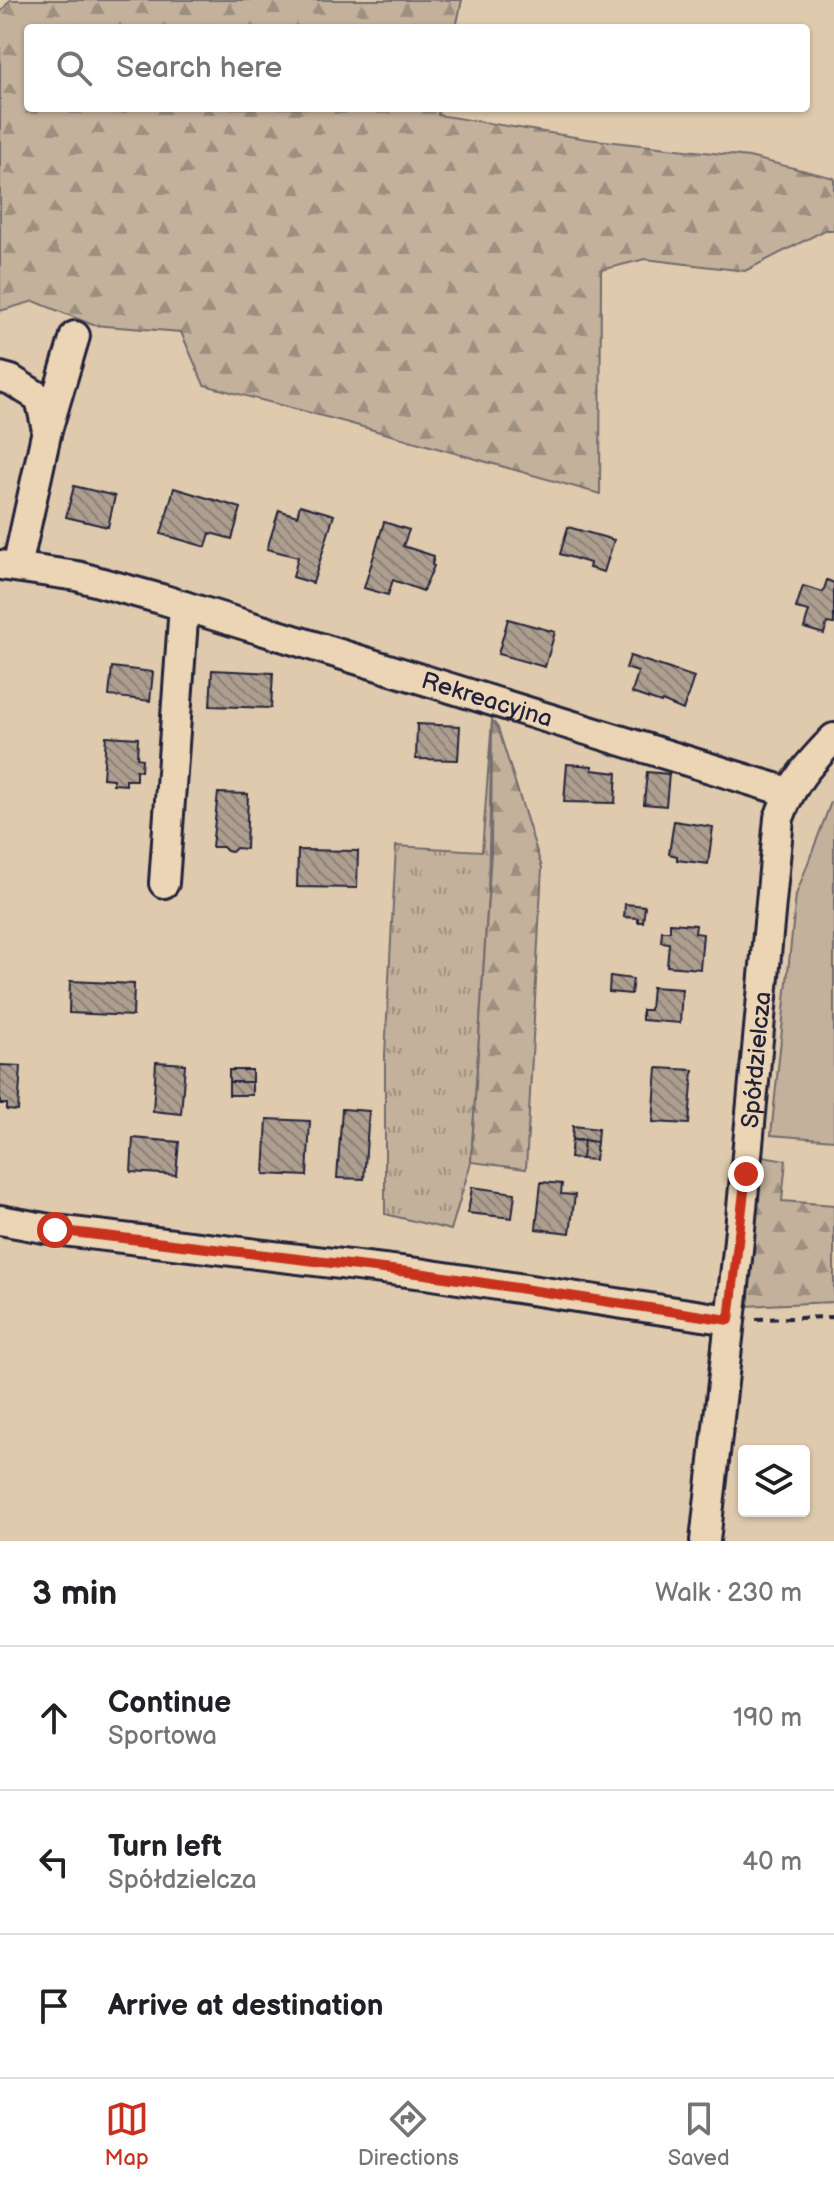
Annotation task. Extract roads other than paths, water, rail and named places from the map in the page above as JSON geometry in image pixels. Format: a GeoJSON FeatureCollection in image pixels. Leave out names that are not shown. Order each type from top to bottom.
{"type":"FeatureCollection","features":[{"type":"Feature","properties":{"kind":"street","name":"Rekreacyjna"},"geometry":{"type":"LineString","coordinates":[[75,336],[8,566],[77,576],[184,606],[788,792]]}},
{"type":"Feature","properties":{"kind":"street"},"geometry":{"type":"LineString","coordinates":[[0,377],[11,380],[40,398],[47,430]]}},
{"type":"Feature","properties":{"kind":"street"},"geometry":{"type":"LineString","coordinates":[[164,883],[184,606]]}},
{"type":"Feature","properties":{"kind":"street","name":"Spółdzielcza"},"geometry":{"type":"LineString","coordinates":[[705,1541],[779,818],[788,792],[802,770],[834,738]]}},
{"type":"Feature","properties":{"kind":"street"},"geometry":{"type":"LineString","coordinates":[[0,1220],[70,1232],[425,1274],[729,1320]]}}]}
